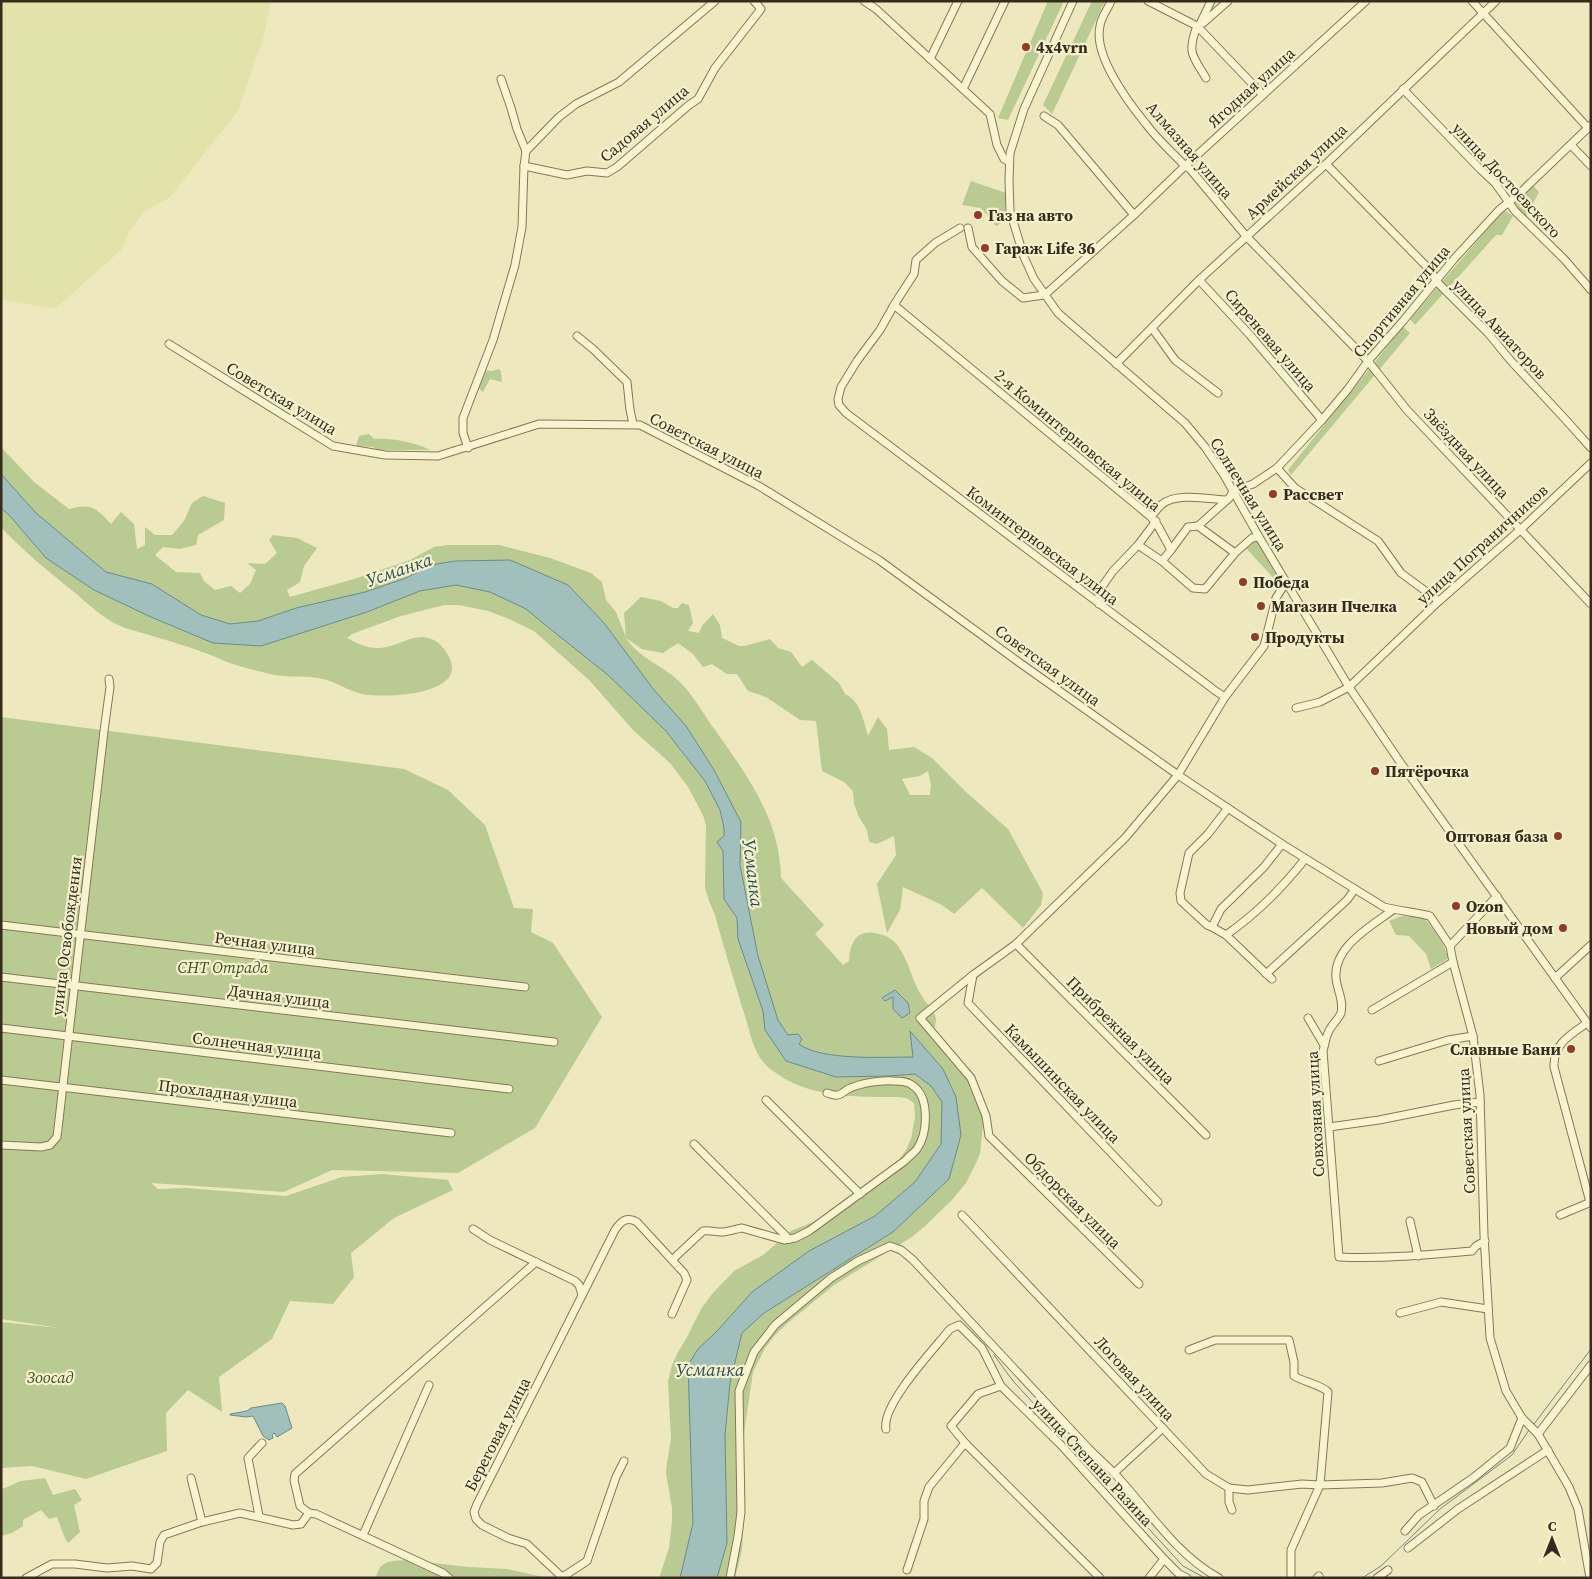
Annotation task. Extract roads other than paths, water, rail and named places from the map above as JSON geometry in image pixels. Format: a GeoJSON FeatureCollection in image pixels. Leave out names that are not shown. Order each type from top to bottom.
{"type":"FeatureCollection","features":[{"type":"Feature","properties":{"kind":"street"},"geometry":{"type":"LineString","coordinates":[[526,151],[558,117],[576,104],[619,82],[715,1]]}},
{"type":"Feature","properties":{"kind":"street","name":"Садовая улица"},"geometry":{"type":"LineString","coordinates":[[524,166],[567,175],[587,170],[607,173],[617,167],[698,99],[715,68],[761,9],[754,1]]}},
{"type":"Feature","properties":{"kind":"street"},"geometry":{"type":"LineString","coordinates":[[864,1],[876,9],[990,114],[997,145],[1004,159],[1009,162]]}},
{"type":"Feature","properties":{"kind":"street"},"geometry":{"type":"LineString","coordinates":[[930,59],[958,1]]}},
{"type":"Feature","properties":{"kind":"street"},"geometry":{"type":"LineString","coordinates":[[963,89],[1005,1]]}},
{"type":"Feature","properties":{"kind":"street","name":"Солнечная улица"},"geometry":{"type":"LineString","coordinates":[[1073,1],[1024,109],[1012,145],[1009,162],[1010,211],[1024,257],[1034,279],[1058,313],[1186,423],[1214,459],[1349,687],[1400,762],[1589,1026],[1558,1045],[1554,1060],[1554,1067],[1591,1202],[1560,1215]]}},
{"type":"Feature","properties":{"kind":"street","name":"Алмазная улица"},"geometry":{"type":"LineString","coordinates":[[1111,1],[1101,21],[1099,34],[1102,52],[1109,71],[1146,125],[1190,170],[1246,236],[1368,362]]}},
{"type":"Feature","properties":{"kind":"street"},"geometry":{"type":"LineString","coordinates":[[1148,1],[1199,25],[1263,95]]}},
{"type":"Feature","properties":{"kind":"street"},"geometry":{"type":"LineString","coordinates":[[1206,78],[1191,50],[1192,41],[1211,1]]}},
{"type":"Feature","properties":{"kind":"street"},"geometry":{"type":"LineString","coordinates":[[1199,25],[1228,1]]}},
{"type":"Feature","properties":{"kind":"street","name":"Ягодная улица"},"geometry":{"type":"LineString","coordinates":[[1044,294],[1134,215],[1366,1]]}},
{"type":"Feature","properties":{"kind":"street"},"geometry":{"type":"LineString","coordinates":[[1472,1],[1589,126]]}},
{"type":"Feature","properties":{"kind":"street","name":"Армейская улица"},"geometry":{"type":"LineString","coordinates":[[1116,364],[1199,280],[1326,164],[1496,1]]}},
{"type":"Feature","properties":{"kind":"street"},"geometry":{"type":"LineString","coordinates":[[468,448],[463,433],[463,418],[493,340],[515,266],[522,227],[526,151],[517,130],[512,108],[501,79]]}},
{"type":"Feature","properties":{"kind":"street","name":"улица Достоевского"},"geometry":{"type":"LineString","coordinates":[[1403,89],[1495,183],[1515,211],[1564,259],[1591,290]]}},
{"type":"Feature","properties":{"kind":"street"},"geometry":{"type":"LineString","coordinates":[[1044,116],[1058,126],[1134,215]]}},
{"type":"Feature","properties":{"kind":"street","name":"Спортивная улица"},"geometry":{"type":"LineString","coordinates":[[1233,491],[1252,484],[1277,468],[1322,420],[1454,259],[1499,210],[1519,194],[1589,126]]}},
{"type":"Feature","properties":{"kind":"street"},"geometry":{"type":"LineString","coordinates":[[1571,144],[1591,166]]}},
{"type":"Feature","properties":{"kind":"street","name":"улица Авиаторов"},"geometry":{"type":"LineString","coordinates":[[1326,164],[1432,272],[1436,281],[1488,333],[1511,361],[1591,448]]}},
{"type":"Feature","properties":{"kind":"street"},"geometry":{"type":"LineString","coordinates":[[894,305],[914,274],[916,260],[935,243],[964,228],[972,247],[1002,281],[1023,298],[1044,294]]}},
{"type":"Feature","properties":{"kind":"street","name":"Сиреневая улица"},"geometry":{"type":"LineString","coordinates":[[1199,280],[1250,335],[1322,420]]}},
{"type":"Feature","properties":{"kind":"street","name":"Коминтерновская улица"},"geometry":{"type":"LineString","coordinates":[[894,305],[880,330],[841,387],[838,399],[839,405],[846,413],[1225,697]]}},
{"type":"Feature","properties":{"kind":"street","name":"2-я Коминтерновская улица"},"geometry":{"type":"LineString","coordinates":[[894,305],[1153,519],[1171,550]]}},
{"type":"Feature","properties":{"kind":"street"},"geometry":{"type":"LineString","coordinates":[[1152,328],[1174,360],[1218,393]]}},
{"type":"Feature","properties":{"kind":"street"},"geometry":{"type":"LineString","coordinates":[[577,336],[593,348],[627,382],[633,424]]}},
{"type":"Feature","properties":{"kind":"street","name":"Советская улица"},"geometry":{"type":"LineString","coordinates":[[168,344],[333,446],[385,455],[438,456],[539,424],[640,425],[760,486],[880,560],[1020,663],[1178,774],[1305,859],[1384,907],[1430,916],[1450,946],[1473,1036],[1480,1102],[1490,1338],[1506,1391],[1522,1418],[1538,1434],[1569,1487],[1587,1536],[1590,1578]]}},
{"type":"Feature","properties":{"kind":"street","name":"Звёздная улица"},"geometry":{"type":"LineString","coordinates":[[1368,362],[1408,410],[1520,530],[1589,599]]}},
{"type":"Feature","properties":{"kind":"street","name":"улица Пограничников"},"geometry":{"type":"LineString","coordinates":[[1296,708],[1320,702],[1349,687],[1439,601],[1520,530],[1591,463]]}},
{"type":"Feature","properties":{"kind":"street"},"geometry":{"type":"LineString","coordinates":[[1277,468],[1295,488],[1378,541],[1401,573],[1439,601]]}},
{"type":"Feature","properties":{"kind":"street"},"geometry":{"type":"LineString","coordinates":[[1162,560],[1188,527],[1198,526],[1230,497],[1233,491]]}},
{"type":"Feature","properties":{"kind":"street"},"geometry":{"type":"LineString","coordinates":[[1099,604],[1099,591],[1113,571],[1138,545],[1162,504],[1172,498],[1193,497],[1226,500]]}},
{"type":"Feature","properties":{"kind":"street"},"geometry":{"type":"LineString","coordinates":[[1198,526],[1235,553]]}},
{"type":"Feature","properties":{"kind":"street"},"geometry":{"type":"LineString","coordinates":[[1138,545],[1162,560],[1193,588],[1205,589],[1235,553],[1252,538],[1259,537]]}},
{"type":"Feature","properties":{"kind":"street"},"geometry":{"type":"LineString","coordinates":[[974,975],[1016,944],[1125,838],[1178,774],[1225,697],[1264,646],[1276,598],[1286,582]]}},
{"type":"Feature","properties":{"kind":"street","name":"улица Освобождения"},"geometry":{"type":"LineString","coordinates":[[1,1144],[41,1147],[50,1145],[57,1137],[110,687],[109,679]]}},
{"type":"Feature","properties":{"kind":"street"},"geometry":{"type":"LineString","coordinates":[[1228,808],[1208,834],[1189,853],[1180,893],[1181,901],[1207,925],[1226,935],[1272,979]]}},
{"type":"Feature","properties":{"kind":"street"},"geometry":{"type":"LineString","coordinates":[[1212,927],[1221,909],[1264,867],[1282,844]]}},
{"type":"Feature","properties":{"kind":"street"},"geometry":{"type":"LineString","coordinates":[[1226,935],[1246,920],[1292,875],[1305,859]]}},
{"type":"Feature","properties":{"kind":"street"},"geometry":{"type":"LineString","coordinates":[[1266,974],[1347,900],[1355,889]]}},
{"type":"Feature","properties":{"kind":"street"},"geometry":{"type":"LineString","coordinates":[[1450,946],[1497,896]]}},
{"type":"Feature","properties":{"kind":"street","name":"Совхозная улица"},"geometry":{"type":"LineString","coordinates":[[1393,910],[1345,948],[1338,960],[1336,978],[1341,996],[1340,1013],[1329,1031],[1322,1051],[1339,1257],[1418,1256]]}},
{"type":"Feature","properties":{"kind":"street","name":"Речная улица"},"geometry":{"type":"LineString","coordinates":[[1,925],[525,987]]}},
{"type":"Feature","properties":{"kind":"street","name":"Прибрежная улица"},"geometry":{"type":"LineString","coordinates":[[1016,944],[1206,1135]]}},
{"type":"Feature","properties":{"kind":"street"},"geometry":{"type":"LineString","coordinates":[[1555,978],[1591,945]]}},
{"type":"Feature","properties":{"kind":"street"},"geometry":{"type":"LineString","coordinates":[[1372,1010],[1453,962]]}},
{"type":"Feature","properties":{"kind":"street","name":"Обдорская улица"},"geometry":{"type":"LineString","coordinates":[[974,975],[920,1018],[971,1078],[986,1116],[989,1136],[1139,1284]]}},
{"type":"Feature","properties":{"kind":"street","name":"Камышинская улица"},"geometry":{"type":"LineString","coordinates":[[974,975],[968,1003],[1158,1202]]}},
{"type":"Feature","properties":{"kind":"street","name":"Дачная улица"},"geometry":{"type":"LineString","coordinates":[[1,977],[554,1042]]}},
{"type":"Feature","properties":{"kind":"street"},"geometry":{"type":"LineString","coordinates":[[1308,1018],[1324,1045]]}},
{"type":"Feature","properties":{"kind":"street","name":"Солнечная улица"},"geometry":{"type":"LineString","coordinates":[[1,1028],[509,1089]]}},
{"type":"Feature","properties":{"kind":"street"},"geometry":{"type":"LineString","coordinates":[[1316,1031],[1329,1031]]}},
{"type":"Feature","properties":{"kind":"street"},"geometry":{"type":"LineString","coordinates":[[1378,1061],[1448,1040],[1473,1036]]}},
{"type":"Feature","properties":{"kind":"street","name":"Прохладная улица"},"geometry":{"type":"LineString","coordinates":[[1,1080],[451,1134]]}},
{"type":"Feature","properties":{"kind":"street"},"geometry":{"type":"LineString","coordinates":[[672,1260],[704,1231],[724,1232],[742,1228],[784,1240],[809,1231],[906,1160],[917,1149],[926,1121],[924,1103],[920,1093],[913,1085],[903,1081],[891,1080],[867,1083],[835,1096],[827,1093]]}},
{"type":"Feature","properties":{"kind":"street"},"geometry":{"type":"LineString","coordinates":[[766,1100],[860,1194]]}},
{"type":"Feature","properties":{"kind":"street"},"geometry":{"type":"LineString","coordinates":[[1329,1127],[1480,1102]]}},
{"type":"Feature","properties":{"kind":"street"},"geometry":{"type":"LineString","coordinates":[[694,1144],[789,1239]]}},
{"type":"Feature","properties":{"kind":"street","name":"Логовая улица"},"geometry":{"type":"LineString","coordinates":[[962,1215],[1206,1474],[1230,1488],[1248,1490],[1302,1484],[1382,1483],[1412,1478],[1422,1482],[1434,1506]]}},
{"type":"Feature","properties":{"kind":"street"},"geometry":{"type":"LineString","coordinates":[[582,1295],[615,1230],[626,1218],[632,1218],[684,1273],[686,1280],[672,1314]]}},
{"type":"Feature","properties":{"kind":"street"},"geometry":{"type":"LineString","coordinates":[[1410,1221],[1418,1256],[1472,1251],[1485,1255]]}},
{"type":"Feature","properties":{"kind":"street"},"geometry":{"type":"LineString","coordinates":[[472,1229],[490,1240],[575,1281],[579,1285],[582,1295]]}},
{"type":"Feature","properties":{"kind":"street"},"geometry":{"type":"LineString","coordinates":[[1472,1251],[1476,1246],[1485,1241]]}},
{"type":"Feature","properties":{"kind":"street"},"geometry":{"type":"LineString","coordinates":[[730,1578],[741,1512],[739,1391],[754,1352],[775,1325],[831,1278],[858,1261],[890,1246],[901,1250],[913,1260],[1089,1449],[1114,1473],[1181,1550],[1204,1569],[1219,1578]]}},
{"type":"Feature","properties":{"kind":"street"},"geometry":{"type":"LineString","coordinates":[[442,1576],[363,1535],[316,1514],[309,1514],[300,1506],[294,1480],[296,1474],[536,1262]]}},
{"type":"Feature","properties":{"kind":"street","name":"Береговая улица"},"geometry":{"type":"LineString","coordinates":[[582,1295],[477,1504],[474,1512],[476,1519],[482,1525],[508,1538],[527,1544],[561,1577],[587,1561],[616,1477],[624,1461]]}},
{"type":"Feature","properties":{"kind":"street"},"geometry":{"type":"LineString","coordinates":[[1400,1313],[1441,1302],[1488,1309]]}},
{"type":"Feature","properties":{"kind":"street","name":"улица Степана Разина"},"geometry":{"type":"LineString","coordinates":[[886,1429],[884,1422],[893,1403],[911,1375],[950,1329],[959,1325],[982,1348],[1001,1386],[1061,1445],[1164,1559],[1179,1574],[1187,1578]]}},
{"type":"Feature","properties":{"kind":"street"},"geometry":{"type":"LineString","coordinates":[[1189,1350],[1216,1340],[1289,1340],[1294,1362],[1294,1376],[1328,1392],[1320,1485],[1291,1550],[1290,1578]]}},
{"type":"Feature","properties":{"kind":"street"},"geometry":{"type":"LineString","coordinates":[[1538,1434],[1591,1364]]}},
{"type":"Feature","properties":{"kind":"street"},"geometry":{"type":"LineString","coordinates":[[363,1535],[429,1385]]}},
{"type":"Feature","properties":{"kind":"street"},"geometry":{"type":"LineString","coordinates":[[1001,1386],[978,1394],[951,1426],[965,1443],[1100,1578]]}},
{"type":"Feature","properties":{"kind":"street"},"geometry":{"type":"LineString","coordinates":[[1405,1531],[1418,1515],[1473,1478],[1510,1448],[1522,1418]]}},
{"type":"Feature","properties":{"kind":"street"},"geometry":{"type":"LineString","coordinates":[[1114,1473],[1163,1428]]}},
{"type":"Feature","properties":{"kind":"street"},"geometry":{"type":"LineString","coordinates":[[259,1516],[248,1458],[262,1443]]}},
{"type":"Feature","properties":{"kind":"street"},"geometry":{"type":"LineString","coordinates":[[907,1570],[924,1520],[924,1501],[929,1487],[965,1443]]}},
{"type":"Feature","properties":{"kind":"street"},"geometry":{"type":"LineString","coordinates":[[1408,1548],[1458,1510],[1548,1450]]}},
{"type":"Feature","properties":{"kind":"street"},"geometry":{"type":"LineString","coordinates":[[191,1478],[202,1522]]}},
{"type":"Feature","properties":{"kind":"street"},"geometry":{"type":"LineString","coordinates":[[1230,1488],[1232,1510]]}},
{"type":"Feature","properties":{"kind":"street"},"geometry":{"type":"LineString","coordinates":[[29,1578],[52,1564],[76,1564],[106,1568],[132,1566],[151,1569],[157,1563],[160,1542],[164,1535],[202,1522],[240,1513],[292,1525],[301,1524],[309,1514]]}},
{"type":"Feature","properties":{"kind":"street"},"geometry":{"type":"LineString","coordinates":[[1149,1578],[1164,1559]]}},
{"type":"Feature","properties":{"kind":"street"},"geometry":{"type":"LineString","coordinates":[[1377,1578],[1388,1570]]}},
{"type":"Feature","properties":{"kind":"water","name":"Усманка"},"geometry":{"type":"Polygon","coordinates":[[[1,474],[36,513],[106,572],[152,584],[201,615],[230,624],[258,621],[296,608],[365,592],[406,578],[431,565],[455,561],[510,560],[568,585],[604,623],[654,690],[686,726],[714,770],[741,822],[740,865],[758,956],[778,1020],[788,1035],[798,1034],[802,1039],[799,1044],[809,1049],[837,1056],[913,1057],[910,1031],[943,1069],[956,1097],[961,1135],[949,1179],[893,1232],[764,1313],[742,1333],[730,1383],[725,1435],[727,1543],[717,1578],[680,1578],[693,1523],[688,1365],[698,1349],[752,1292],[809,1251],[875,1216],[915,1182],[941,1144],[942,1102],[931,1086],[915,1074],[836,1077],[786,1061],[765,1030],[763,1011],[738,939],[737,918],[724,899],[723,851],[717,842],[724,836],[724,828],[720,810],[705,781],[665,730],[608,675],[526,609],[490,592],[456,585],[420,591],[367,612],[261,646],[213,643],[94,590],[46,558],[1,508],[1,474]]]}},
{"type":"Feature","properties":{"kind":"water"},"geometry":{"type":"Polygon","coordinates":[[[895,990],[908,1003],[910,1013],[902,1018],[893,1009],[893,997],[885,1001],[882,998],[895,990]]]}},
{"type":"Feature","properties":{"kind":"water"},"geometry":{"type":"Polygon","coordinates":[[[282,1403],[285,1406],[292,1428],[277,1437],[274,1433],[272,1435],[273,1438],[269,1440],[263,1436],[253,1416],[230,1415],[247,1411],[251,1408],[282,1403]]]}},
{"type":"Feature","properties":{"kind":"waterway"},"geometry":{"type":"LineString","coordinates":[[1534,1424],[1591,1349]]}},
{"type":"Feature","properties":{"kind":"waterway"},"geometry":{"type":"LineString","coordinates":[[994,1355],[1013,1381],[1183,1566],[1205,1578]]}},
{"type":"Feature","properties":{"kind":"waterway"},"geometry":{"type":"LineString","coordinates":[[1362,1578],[1381,1566],[1440,1509],[1512,1455],[1529,1430]]}},
{"type":"Feature","properties":{"kind":"place","name":"4x4vrn"},"geometry":{"type":"Point","coordinates":[1026,47]}},
{"type":"Feature","properties":{"kind":"place","name":"Газ на авто"},"geometry":{"type":"Point","coordinates":[978,215]}},
{"type":"Feature","properties":{"kind":"place","name":"Гараж Life 36"},"geometry":{"type":"Point","coordinates":[985,248]}},
{"type":"Feature","properties":{"kind":"place","name":"Рассвет"},"geometry":{"type":"Point","coordinates":[1273,494]}},
{"type":"Feature","properties":{"kind":"place","name":"Победа"},"geometry":{"type":"Point","coordinates":[1243,582]}},
{"type":"Feature","properties":{"kind":"place","name":"Магазин Пчелка"},"geometry":{"type":"Point","coordinates":[1261,606]}},
{"type":"Feature","properties":{"kind":"place","name":"Продукты"},"geometry":{"type":"Point","coordinates":[1255,637]}},
{"type":"Feature","properties":{"kind":"place","name":"Пятёрочка"},"geometry":{"type":"Point","coordinates":[1375,771]}},
{"type":"Feature","properties":{"kind":"place","name":"Оптовая база"},"geometry":{"type":"Point","coordinates":[1558,836]}},
{"type":"Feature","properties":{"kind":"place","name":"Ozon"},"geometry":{"type":"Point","coordinates":[1456,906]}},
{"type":"Feature","properties":{"kind":"place","name":"Новый дом"},"geometry":{"type":"Point","coordinates":[1563,928]}},
{"type":"Feature","properties":{"kind":"place","name":"Славные Бани"},"geometry":{"type":"Point","coordinates":[1571,1049]}},
{"type":"Feature","properties":{"kind":"park label","name":"СНТ Отрада"},"geometry":{"type":"Point","coordinates":[223,967]}},
{"type":"Feature","properties":{"kind":"park label","name":"Зоосад"},"geometry":{"type":"Point","coordinates":[50,1377]}}]}
